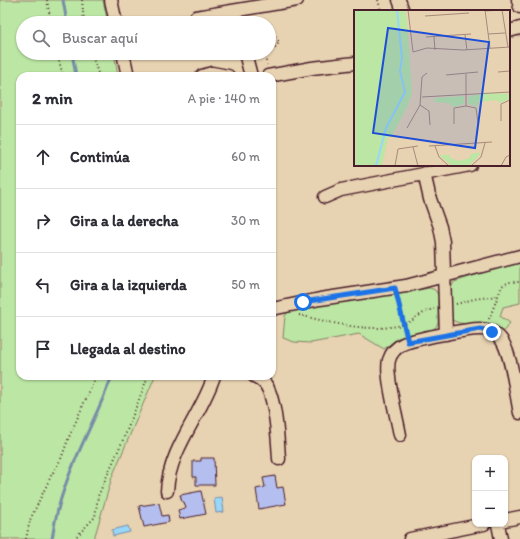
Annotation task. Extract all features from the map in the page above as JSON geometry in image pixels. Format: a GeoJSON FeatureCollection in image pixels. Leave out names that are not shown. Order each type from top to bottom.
{"type":"FeatureCollection","features":[{"type":"Feature","properties":{"kind":"street"},"geometry":{"type":"LineString","coordinates":[[111,0],[114,16]]}},
{"type":"Feature","properties":{"kind":"street"},"geometry":{"type":"LineString","coordinates":[[241,16],[297,0]]}},
{"type":"Feature","properties":{"kind":"street"},"geometry":{"type":"LineString","coordinates":[[399,0],[403,10]]}},
{"type":"Feature","properties":{"kind":"street"},"geometry":{"type":"LineString","coordinates":[[518,0],[520,7]]}},
{"type":"Feature","properties":{"kind":"street"},"geometry":{"type":"LineString","coordinates":[[510,31],[520,28]]}},
{"type":"Feature","properties":{"kind":"street"},"geometry":{"type":"LineString","coordinates":[[125,60],[127,72]]}},
{"type":"Feature","properties":{"kind":"street"},"geometry":{"type":"LineString","coordinates":[[247,60],[250,72]]}},
{"type":"Feature","properties":{"kind":"street"},"geometry":{"type":"LineString","coordinates":[[276,75],[312,68],[354,64]]}},
{"type":"Feature","properties":{"kind":"street"},"geometry":{"type":"LineString","coordinates":[[325,197],[341,190],[464,166]]}},
{"type":"Feature","properties":{"kind":"street"},"geometry":{"type":"LineString","coordinates":[[424,173],[430,199],[440,227],[443,250],[446,334]]}},
{"type":"Feature","properties":{"kind":"street"},"geometry":{"type":"LineString","coordinates":[[276,308],[344,295],[395,288],[443,278],[520,256]]}},
{"type":"Feature","properties":{"kind":"street"},"geometry":{"type":"LineString","coordinates":[[400,435],[388,365],[391,357],[397,348],[408,342],[446,334],[486,329],[498,336],[506,346],[520,413]]}},
{"type":"Feature","properties":{"kind":"street"},"geometry":{"type":"LineString","coordinates":[[167,491],[175,458],[212,380]]}},
{"type":"Feature","properties":{"kind":"street"},"geometry":{"type":"LineString","coordinates":[[259,380],[266,385],[275,416],[279,459]]}},
{"type":"Feature","properties":{"kind":"street"},"geometry":{"type":"LineString","coordinates":[[508,519],[520,517]]}},
{"type":"Feature","properties":{"kind":"street"},"geometry":{"type":"LineString","coordinates":[[410,539],[472,526]]}},
{"type":"Feature","properties":{"kind":"street"},"geometry":{"type":"LineString","coordinates":[[499,527],[501,539]]}},
{"type":"Feature","properties":{"kind":"path"},"geometry":{"type":"LineString","coordinates":[[47,0],[50,16]]}},
{"type":"Feature","properties":{"kind":"path"},"geometry":{"type":"LineString","coordinates":[[82,0],[83,16]]}},
{"type":"Feature","properties":{"kind":"path"},"geometry":{"type":"LineString","coordinates":[[378,0],[381,10]]}},
{"type":"Feature","properties":{"kind":"path"},"geometry":{"type":"LineString","coordinates":[[276,37],[279,42],[276,47]]}},
{"type":"Feature","properties":{"kind":"path"},"geometry":{"type":"LineString","coordinates":[[59,60],[62,72]]}},
{"type":"Feature","properties":{"kind":"path"},"geometry":{"type":"LineString","coordinates":[[94,60],[98,72]]}},
{"type":"Feature","properties":{"kind":"path"},"geometry":{"type":"LineString","coordinates":[[486,329],[504,284],[520,282]]}},
{"type":"Feature","properties":{"kind":"path"},"geometry":{"type":"LineString","coordinates":[[395,288],[408,342]]}},
{"type":"Feature","properties":{"kind":"path"},"geometry":{"type":"LineString","coordinates":[[286,306],[293,314],[360,328],[380,329],[404,325],[428,310],[474,299],[498,296]]}},
{"type":"Feature","properties":{"kind":"path"},"geometry":{"type":"LineString","coordinates":[[26,539],[30,520],[51,476],[61,459],[94,380]]}},
{"type":"Feature","properties":{"kind":"path"},"geometry":{"type":"LineString","coordinates":[[74,539],[95,517],[98,496],[126,433],[146,380]]}},
{"type":"Feature","properties":{"kind":"green space"},"geometry":{"type":"Polygon","coordinates":[[[0,0],[103,0],[106,16],[16,16],[16,60],[115,60],[117,72],[16,72],[16,380],[153,380],[112,477],[94,539],[0,539],[0,0]]]}},
{"type":"Feature","properties":{"kind":"green space"},"geometry":{"type":"Polygon","coordinates":[[[520,261],[520,303],[503,307],[500,316],[510,323],[502,333],[478,325],[459,323],[452,320],[451,288],[454,282],[520,261]]]}},
{"type":"Feature","properties":{"kind":"green space"},"geometry":{"type":"Polygon","coordinates":[[[430,288],[435,290],[438,295],[438,323],[436,327],[431,331],[398,338],[384,349],[359,334],[311,343],[294,342],[283,338],[285,316],[288,312],[301,308],[430,288]]]}},
{"type":"Feature","properties":{"kind":"water"},"geometry":{"type":"Polygon","coordinates":[[[222,497],[224,512],[216,513],[214,498],[222,497]]]}},
{"type":"Feature","properties":{"kind":"water"},"geometry":{"type":"Polygon","coordinates":[[[128,526],[130,532],[113,536],[112,530],[128,526]]]}},
{"type":"Feature","properties":{"kind":"building"},"geometry":{"type":"Polygon","coordinates":[[[201,458],[214,458],[215,485],[196,485],[196,477],[193,477],[193,461],[201,461],[201,458]]]}},
{"type":"Feature","properties":{"kind":"building"},"geometry":{"type":"Polygon","coordinates":[[[275,476],[277,488],[283,487],[286,504],[259,509],[256,489],[265,487],[263,478],[275,476]]]}},
{"type":"Feature","properties":{"kind":"building"},"geometry":{"type":"Polygon","coordinates":[[[201,491],[206,514],[180,519],[178,510],[186,508],[180,495],[201,491]]]}},
{"type":"Feature","properties":{"kind":"building"},"geometry":{"type":"Polygon","coordinates":[[[159,503],[162,516],[168,515],[169,522],[144,527],[139,506],[159,503]]]}},
{"type":"Feature","properties":{"kind":"waterway"},"geometry":{"type":"LineString","coordinates":[[63,0],[66,16]]}},
{"type":"Feature","properties":{"kind":"waterway"},"geometry":{"type":"LineString","coordinates":[[73,60],[75,72]]}},
{"type":"Feature","properties":{"kind":"waterway"},"geometry":{"type":"LineString","coordinates":[[52,539],[56,517],[69,475],[110,380]]}},
{"type":"Feature","properties":{"kind":"route"},"geometry":{"type":"LineString","coordinates":[[303,302],[320,298],[395,288],[408,342],[480,329],[486,329],[492,332]]}}]}
